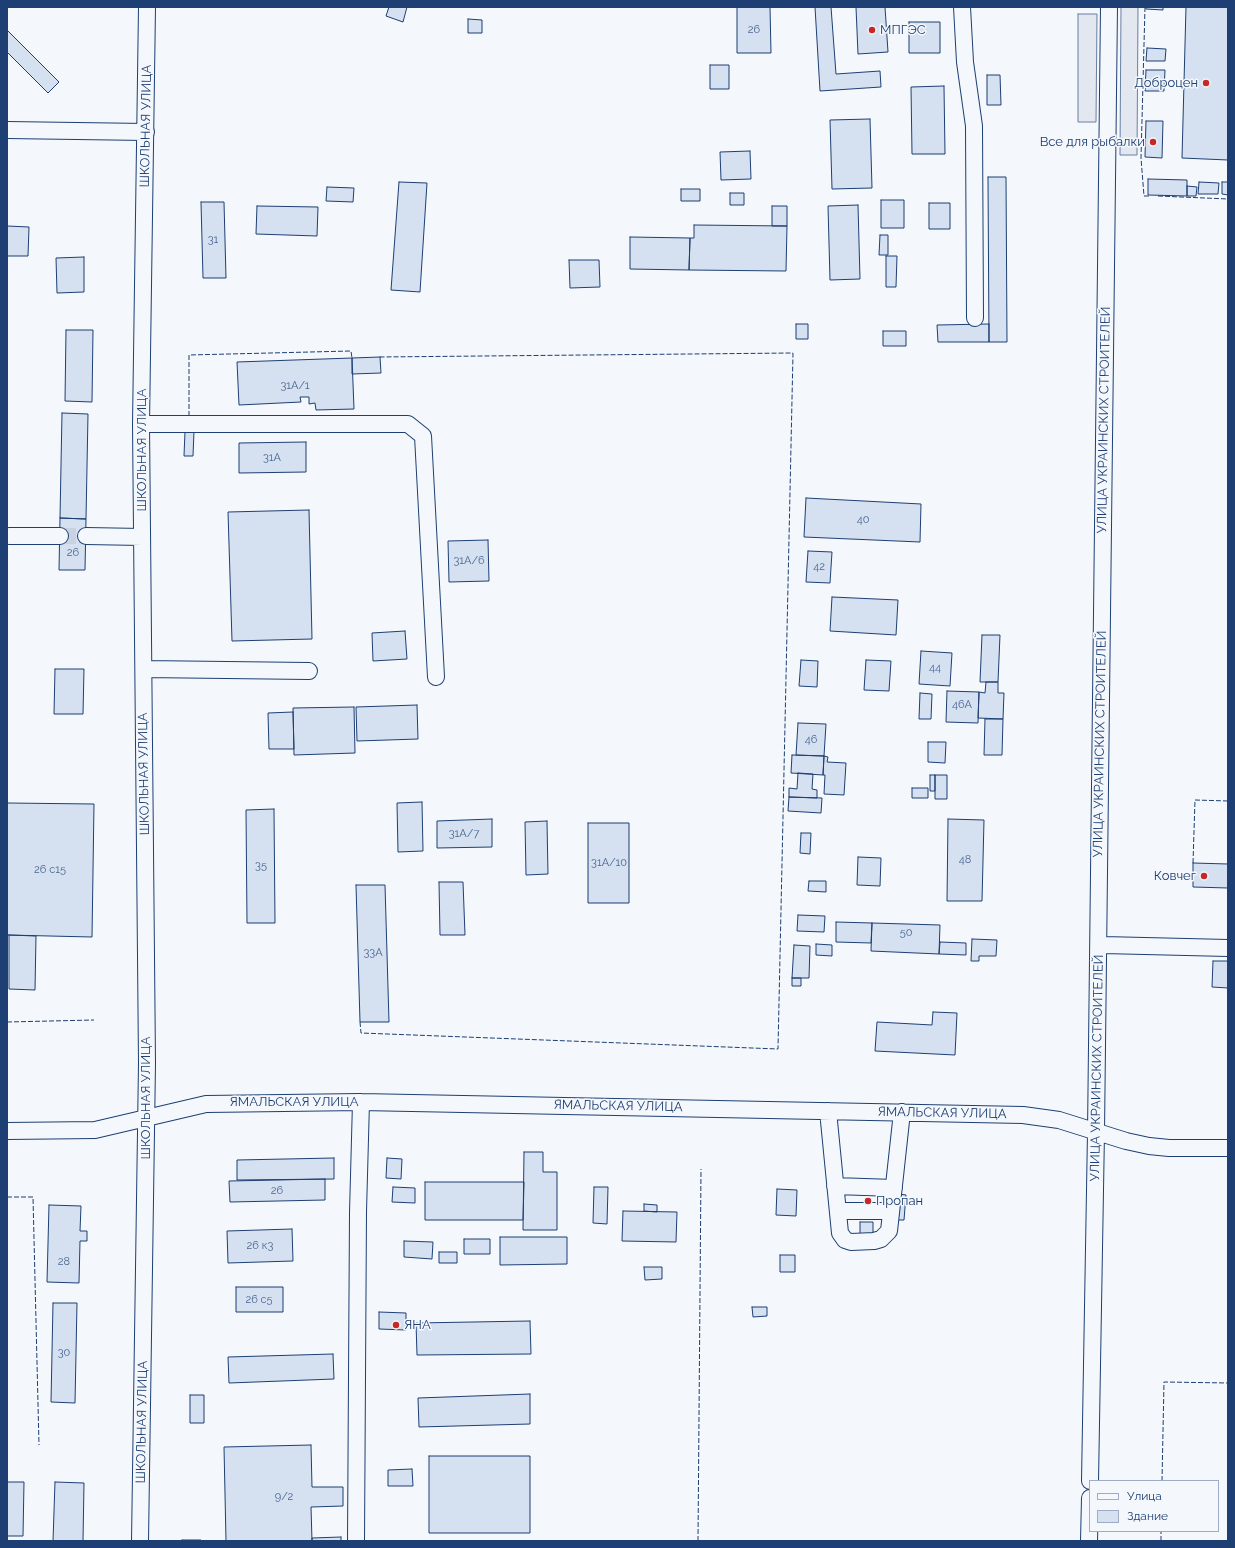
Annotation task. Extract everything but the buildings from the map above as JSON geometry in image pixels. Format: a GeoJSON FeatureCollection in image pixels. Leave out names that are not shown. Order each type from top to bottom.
{"type":"FeatureCollection","features":[{"type":"Feature","properties":{"kind":"street","name":"ШКОЛЬНАЯ УЛИЦА"},"geometry":{"type":"LineString","coordinates":[[140,1541],[147,1063],[141,424],[147,7]]}},
{"type":"Feature","properties":{"kind":"street"},"geometry":{"type":"LineString","coordinates":[[962,7],[965,62],[974,126],[975,318]]}},
{"type":"Feature","properties":{"kind":"street","name":"УЛИЦА УКРАИНСКИХ СТРОИТЕЛЕЙ"},"geometry":{"type":"LineString","coordinates":[[1090,1480],[1096,1132],[1109,7]]}},
{"type":"Feature","properties":{"kind":"street"},"geometry":{"type":"LineString","coordinates":[[7,130],[146,132]]}},
{"type":"Feature","properties":{"kind":"street"},"geometry":{"type":"LineString","coordinates":[[141,424],[408,424],[423,436],[436,677]]}},
{"type":"Feature","properties":{"kind":"street"},"geometry":{"type":"LineString","coordinates":[[9,536],[60,536]]}},
{"type":"Feature","properties":{"kind":"street"},"geometry":{"type":"LineString","coordinates":[[86,536],[142,537]]}},
{"type":"Feature","properties":{"kind":"street"},"geometry":{"type":"LineString","coordinates":[[144,669],[309,671]]}},
{"type":"Feature","properties":{"kind":"street"},"geometry":{"type":"LineString","coordinates":[[1103,945],[1228,948]]}},
{"type":"Feature","properties":{"kind":"street"},"geometry":{"type":"LineString","coordinates":[[356,1541],[358,1212],[361,1102]]}},
{"type":"Feature","properties":{"kind":"street","name":"ЯМАЛЬСКАЯ УЛИЦА"},"geometry":{"type":"LineString","coordinates":[[7,1131],[95,1130],[206,1104],[361,1102],[1023,1115],[1059,1120],[1148,1146],[1169,1148],[1228,1148]]}},
{"type":"Feature","properties":{"kind":"street"},"geometry":{"type":"LineString","coordinates":[[828,1111],[835,1186],[842,1236],[851,1242],[881,1240],[889,1231],[902,1112]]}},
{"type":"Feature","properties":{"kind":"street"},"geometry":{"type":"LineString","coordinates":[[835,1186],[894,1188]]}},
{"type":"Feature","properties":{"kind":"street"},"geometry":{"type":"LineString","coordinates":[[838,1211],[891,1211]]}},
{"type":"Feature","properties":{"kind":"shaded area"},"geometry":{"type":"Polygon","coordinates":[[[1121,7],[1138,7],[1137,155],[1120,155],[1121,7]]]}},
{"type":"Feature","properties":{"kind":"shaded area"},"geometry":{"type":"Polygon","coordinates":[[[1078,14],[1097,14],[1096,122],[1078,122],[1078,14]]]}},
{"type":"Feature","properties":{"kind":"tunnel"},"geometry":{"type":"LineString","coordinates":[[60,536],[86,536]]}},
{"type":"Feature","properties":{"kind":"fence"},"geometry":{"type":"LineString","coordinates":[[1145,7],[1141,158],[1144,196],[1150,196]]}},
{"type":"Feature","properties":{"kind":"fence"},"geometry":{"type":"LineString","coordinates":[[1158,196],[1228,199]]}},
{"type":"Feature","properties":{"kind":"fence"},"geometry":{"type":"LineString","coordinates":[[189,416],[189,355],[351,351],[352,358]]}},
{"type":"Feature","properties":{"kind":"fence"},"geometry":{"type":"LineString","coordinates":[[360,1022],[361,1033],[778,1049],[793,353],[380,357]]}},
{"type":"Feature","properties":{"kind":"fence"},"geometry":{"type":"LineString","coordinates":[[1193,863],[1195,800],[1228,801]]}},
{"type":"Feature","properties":{"kind":"fence"},"geometry":{"type":"LineString","coordinates":[[7,1022],[94,1020]]}},
{"type":"Feature","properties":{"kind":"fence"},"geometry":{"type":"LineString","coordinates":[[698,1541],[701,1169]]}},
{"type":"Feature","properties":{"kind":"fence"},"geometry":{"type":"LineString","coordinates":[[7,1197],[33,1197],[39,1445]]}},
{"type":"Feature","properties":{"kind":"fence"},"geometry":{"type":"LineString","coordinates":[[1162,1480],[1164,1382],[1228,1383]]}},
{"type":"Feature","properties":{"kind":"fence"},"geometry":{"type":"LineString","coordinates":[[1161,1532],[1161,1541]]}},
{"type":"Feature","properties":{"kind":"place","name":"МПГЭС"},"geometry":{"type":"Point","coordinates":[872,30]}},
{"type":"Feature","properties":{"kind":"place","name":"Доброцен"},"geometry":{"type":"Point","coordinates":[1206,83]}},
{"type":"Feature","properties":{"kind":"place","name":"Все для рыбалки"},"geometry":{"type":"Point","coordinates":[1153,142]}},
{"type":"Feature","properties":{"kind":"place","name":"Ковчег"},"geometry":{"type":"Point","coordinates":[1204,876]}},
{"type":"Feature","properties":{"kind":"place","name":"Пропан"},"geometry":{"type":"Point","coordinates":[868,1201]}},
{"type":"Feature","properties":{"kind":"place","name":"ЯНА"},"geometry":{"type":"Point","coordinates":[396,1325]}}]}
